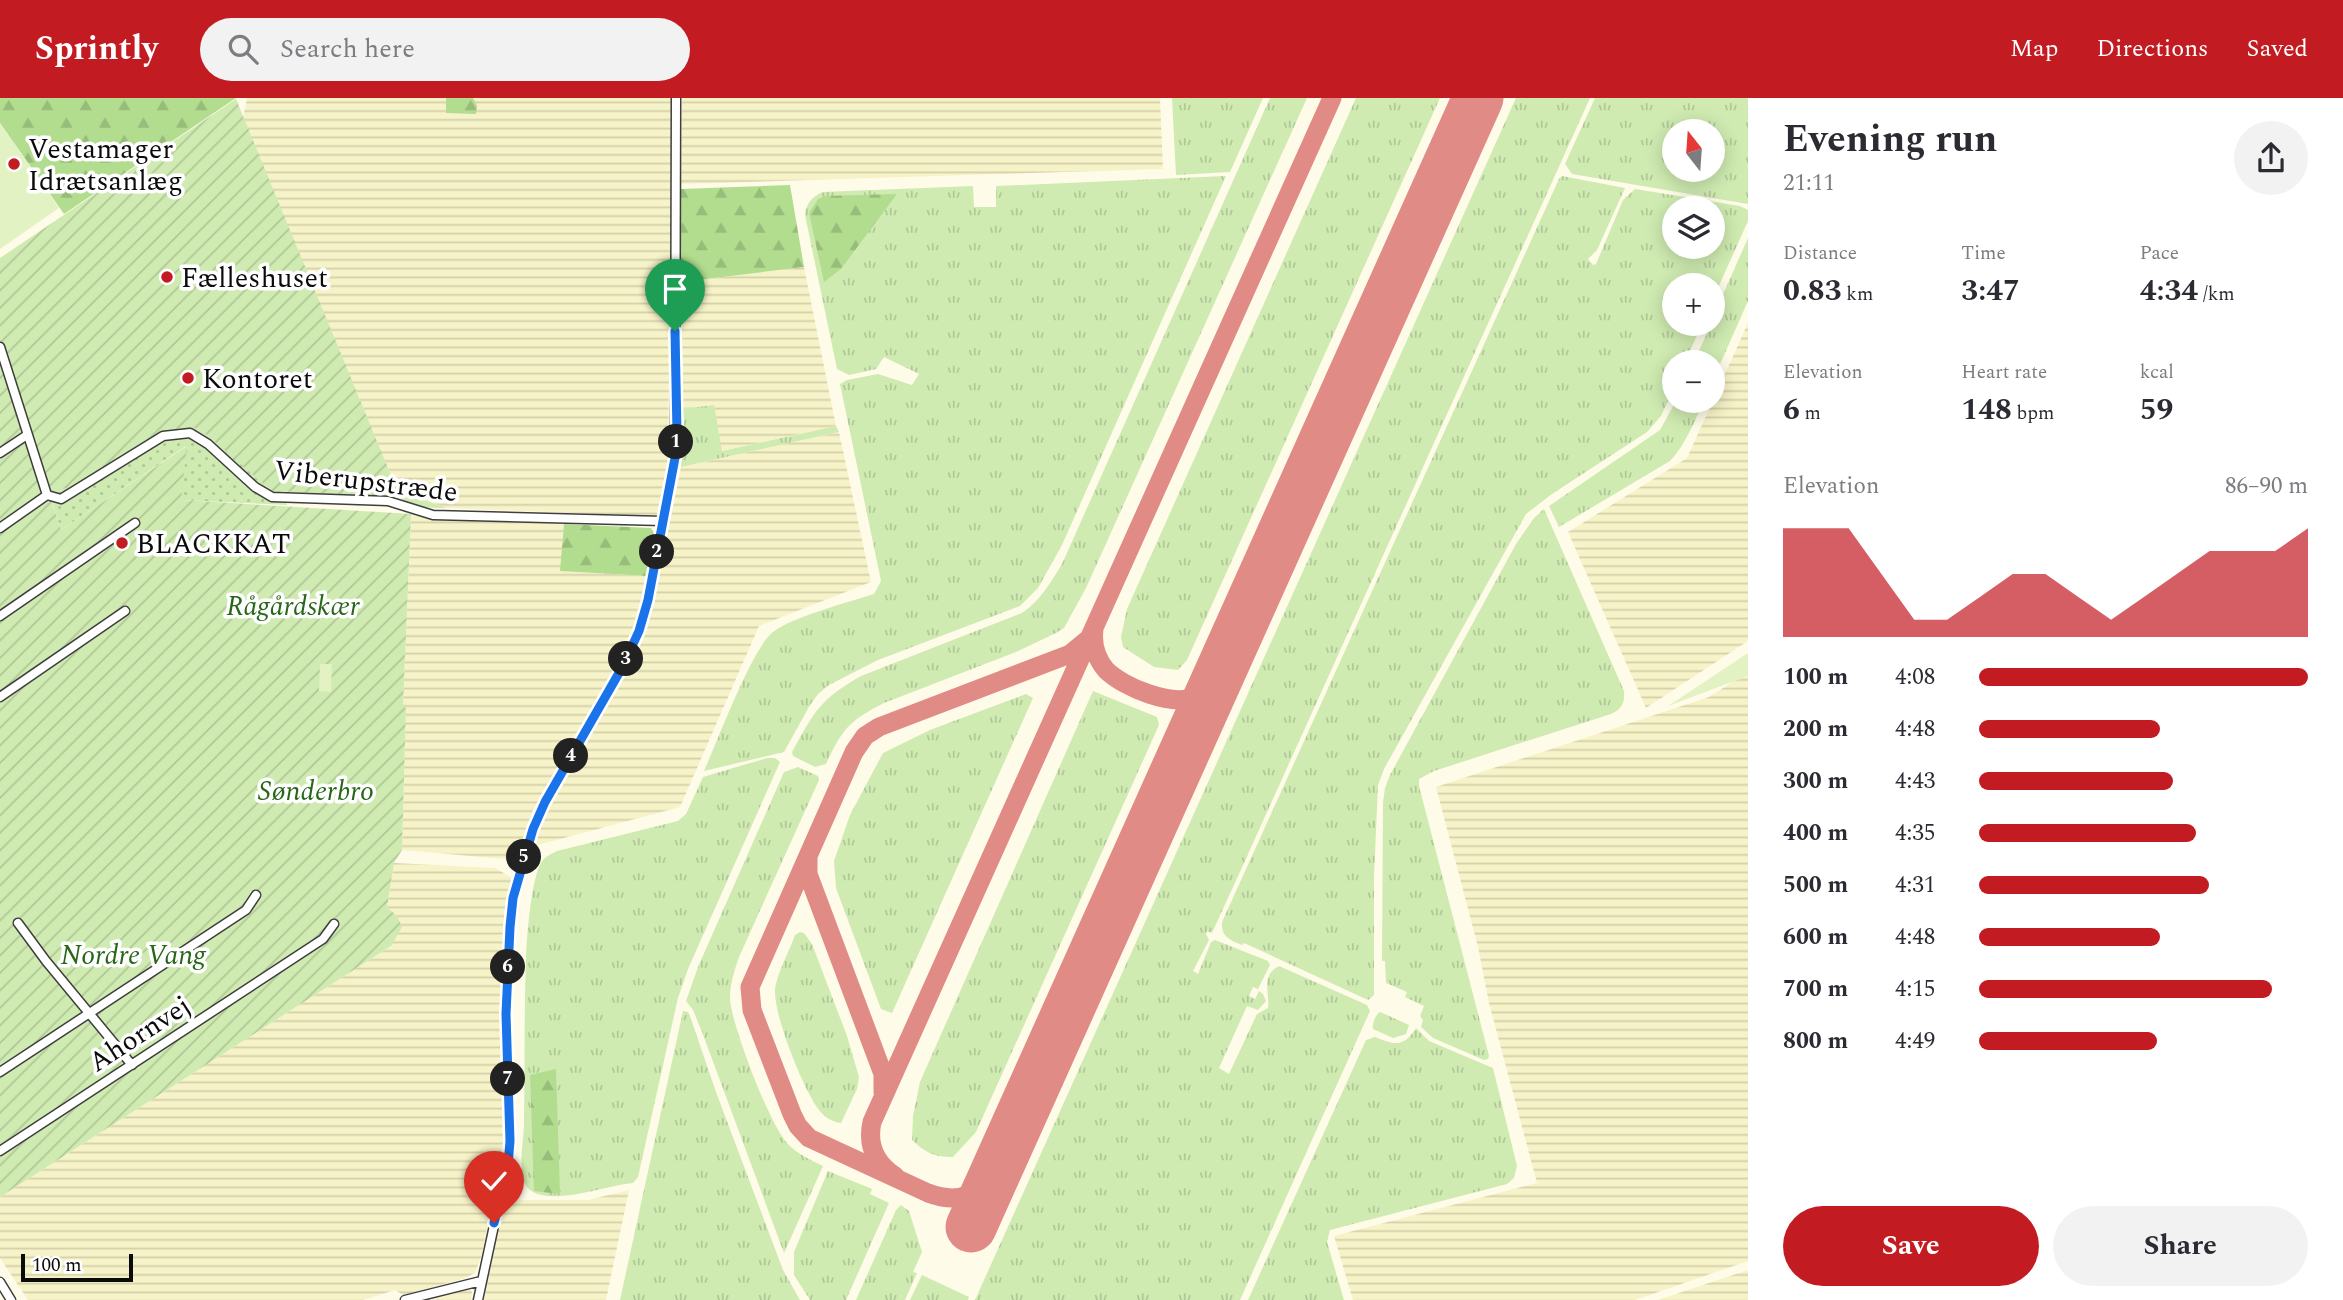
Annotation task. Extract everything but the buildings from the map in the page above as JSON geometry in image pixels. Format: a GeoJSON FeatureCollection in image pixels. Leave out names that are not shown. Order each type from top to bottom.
{"type":"FeatureCollection","features":[{"type":"Feature","properties":{"kind":"street"},"geometry":{"type":"LineString","coordinates":[[478,1300],[508,1165],[510,1141],[506,1014],[510,927],[516,885],[533,829],[545,802],[623,666],[639,631],[648,600],[675,458],[676,98]]}},
{"type":"Feature","properties":{"kind":"street"},"geometry":{"type":"LineString","coordinates":[[0,347],[3,371],[47,495],[0,528]]}},
{"type":"Feature","properties":{"kind":"street","name":"Viberupstræde"},"geometry":{"type":"LineString","coordinates":[[47,495],[61,499],[163,436],[190,433],[208,444],[254,487],[272,497],[388,501],[433,515],[663,521]]}},
{"type":"Feature","properties":{"kind":"street"},"geometry":{"type":"LineString","coordinates":[[0,453],[27,435]]}},
{"type":"Feature","properties":{"kind":"street"},"geometry":{"type":"LineString","coordinates":[[0,616],[135,523]]}},
{"type":"Feature","properties":{"kind":"street"},"geometry":{"type":"LineString","coordinates":[[0,697],[125,611]]}},
{"type":"Feature","properties":{"kind":"street"},"geometry":{"type":"LineString","coordinates":[[0,1072],[246,910],[256,895]]}},
{"type":"Feature","properties":{"kind":"street"},"geometry":{"type":"LineString","coordinates":[[18,923],[132,1065]]}},
{"type":"Feature","properties":{"kind":"street","name":"Ahornvej"},"geometry":{"type":"LineString","coordinates":[[0,1151],[323,939],[334,924]]}},
{"type":"Feature","properties":{"kind":"street"},"geometry":{"type":"LineString","coordinates":[[405,1300],[481,1281]]}},
{"type":"Feature","properties":{"kind":"street"},"geometry":{"type":"LineString","coordinates":[[0,1282],[11,1300]]}},
{"type":"Feature","properties":{"kind":"shaded area"},"geometry":{"type":"Polygon","coordinates":[[[247,98],[672,98],[668,461],[657,515],[446,508],[419,498],[400,497],[243,118],[247,98]]]}},
{"type":"Feature","properties":{"kind":"shaded area"},"geometry":{"type":"Polygon","coordinates":[[[682,98],[1160,98],[1163,169],[681,184],[682,98]]]}},
{"type":"Feature","properties":{"kind":"shaded area"},"geometry":{"type":"Polygon","coordinates":[[[804,267],[836,426],[721,451],[714,406],[683,409],[681,282],[804,267]]]}},
{"type":"Feature","properties":{"kind":"shaded area"},"geometry":{"type":"Polygon","coordinates":[[[1748,323],[1748,641],[1646,708],[1568,532],[1687,458],[1707,413],[1725,413],[1725,374],[1748,323]]]}},
{"type":"Feature","properties":{"kind":"shaded area"},"geometry":{"type":"Polygon","coordinates":[[[839,432],[871,582],[759,626],[680,807],[534,846],[548,808],[628,670],[648,625],[681,467],[839,432]]]}},
{"type":"Feature","properties":{"kind":"shaded area"},"geometry":{"type":"Polygon","coordinates":[[[411,514],[440,520],[564,524],[561,571],[647,576],[638,617],[626,648],[533,810],[515,862],[402,850],[406,708],[403,707],[411,514]]]}},
{"type":"Feature","properties":{"kind":"shaded area"},"geometry":{"type":"Polygon","coordinates":[[[1748,676],[1748,1261],[1635,1300],[1353,1300],[1334,1236],[1537,1183],[1436,787],[1709,697],[1734,681],[1748,676]]]}},
{"type":"Feature","properties":{"kind":"shaded area"},"geometry":{"type":"Polygon","coordinates":[[[394,863],[495,868],[512,878],[508,897],[501,1045],[503,1147],[482,1254],[475,1273],[403,1295],[395,1290],[363,1300],[28,1300],[0,1258],[0,1197],[391,946],[397,916],[387,907],[394,863]]]}},
{"type":"Feature","properties":{"kind":"shaded area"},"geometry":{"type":"Polygon","coordinates":[[[629,1190],[606,1300],[484,1300],[504,1200],[588,1200],[629,1190]]]}},
{"type":"Feature","properties":{"kind":"shaded area"},"geometry":{"type":"Polygon","coordinates":[[[1748,1270],[1748,1300],[1658,1300],[1748,1270]]]}},
{"type":"Feature","properties":{"kind":"shaded area"},"geometry":{"type":"Polygon","coordinates":[[[470,1289],[471,1300],[431,1300],[470,1289]]]}},
{"type":"Feature","properties":{"kind":"green space"},"geometry":{"type":"Polygon","coordinates":[[[0,98],[236,98],[64,214],[0,123],[0,98]]]}},
{"type":"Feature","properties":{"kind":"green space"},"geometry":{"type":"Polygon","coordinates":[[[446,98],[473,98],[477,106],[476,114],[446,113],[446,98]]]}},
{"type":"Feature","properties":{"kind":"green space"},"geometry":{"type":"Polygon","coordinates":[[[1172,98],[1263,98],[1230,172],[1176,175],[1172,98]]]}},
{"type":"Feature","properties":{"kind":"green space"},"geometry":{"type":"Polygon","coordinates":[[[1270,98],[1307,98],[1086,588],[1064,628],[1016,652],[872,709],[848,727],[826,764],[815,767],[793,756],[792,752],[819,708],[847,684],[861,676],[1022,613],[1045,591],[1062,564],[1270,98]]]}},
{"type":"Feature","properties":{"kind":"green space"},"geometry":{"type":"Polygon","coordinates":[[[1356,98],[1440,98],[1187,660],[1178,670],[1154,667],[1123,647],[1121,637],[1127,609],[1356,98]]]}},
{"type":"Feature","properties":{"kind":"green space"},"geometry":{"type":"Polygon","coordinates":[[[1516,98],[1590,98],[1212,933],[1207,931],[1209,940],[1193,971],[1198,974],[1211,942],[1215,940],[1268,961],[1270,965],[1258,989],[1253,987],[1249,996],[1255,999],[1259,991],[1266,1001],[1258,1010],[1247,1006],[1219,1068],[1229,1074],[1257,1014],[1268,1008],[1268,979],[1279,966],[1367,1005],[1370,1011],[1240,1300],[975,1300],[1516,98]]]}},
{"type":"Feature","properties":{"kind":"green space"},"geometry":{"type":"Polygon","coordinates":[[[1595,98],[1748,98],[1748,204],[1725,200],[1725,196],[1701,196],[1572,174],[1565,164],[1595,98]]]}},
{"type":"Feature","properties":{"kind":"green space"},"geometry":{"type":"Polygon","coordinates":[[[236,99],[243,118],[269,465],[287,505],[180,500],[186,446],[61,530],[48,490],[69,488],[173,429],[236,99]]]}},
{"type":"Feature","properties":{"kind":"green space"},"geometry":{"type":"Polygon","coordinates":[[[236,99],[400,497],[272,491],[206,434],[193,427],[173,429],[69,488],[48,491],[61,530],[187,446],[181,500],[411,514],[403,707],[406,708],[402,850],[394,863],[387,907],[397,916],[402,927],[391,946],[0,1197],[0,258],[236,99]]]}},
{"type":"Feature","properties":{"kind":"green space","name":"Vestamager Idrætsanlæg"},"geometry":{"type":"Polygon","coordinates":[[[0,123],[59,208],[0,249],[0,123]]]}},
{"type":"Feature","properties":{"kind":"green space"},"geometry":{"type":"Polygon","coordinates":[[[1226,176],[1062,545],[1038,588],[1020,606],[878,660],[829,685],[810,705],[784,752],[704,771],[745,675],[773,632],[807,615],[874,594],[881,581],[840,384],[878,374],[912,385],[919,374],[884,357],[876,369],[849,375],[837,369],[805,215],[810,201],[823,192],[973,186],[974,207],[996,207],[996,186],[1226,176]]]}},
{"type":"Feature","properties":{"kind":"green space"},"geometry":{"type":"Polygon","coordinates":[[[1562,176],[1625,188],[1597,250],[1588,259],[1593,265],[1596,264],[1623,200],[1635,189],[1678,196],[1662,196],[1662,259],[1725,259],[1725,204],[1748,210],[1748,221],[1725,273],[1662,273],[1662,336],[1697,336],[1690,350],[1662,350],[1661,416],[1647,432],[1526,514],[1384,769],[1378,785],[1374,877],[1374,995],[1368,1000],[1244,943],[1242,945],[1225,935],[1222,922],[1559,179],[1562,176]]]}},
{"type":"Feature","properties":{"kind":"green space"},"geometry":{"type":"Polygon","coordinates":[[[790,185],[804,267],[681,282],[681,189],[790,185]]]}},
{"type":"Feature","properties":{"kind":"green space"},"geometry":{"type":"Polygon","coordinates":[[[897,194],[841,269],[824,282],[809,213],[818,199],[825,196],[897,194]]]}},
{"type":"Feature","properties":{"kind":"green space"},"geometry":{"type":"Polygon","coordinates":[[[1748,238],[1748,301],[1725,353],[1725,350],[1699,350],[1706,336],[1725,336],[1725,290],[1748,238]]]}},
{"type":"Feature","properties":{"kind":"green space"},"geometry":{"type":"Polygon","coordinates":[[[714,405],[722,451],[836,426],[839,432],[681,467],[683,409],[714,405]]]}},
{"type":"Feature","properties":{"kind":"green space"},"geometry":{"type":"Polygon","coordinates":[[[1669,413],[1698,413],[1685,440],[1670,461],[1559,527],[1549,506],[1660,430],[1669,413]]]}},
{"type":"Feature","properties":{"kind":"green space"},"geometry":{"type":"Polygon","coordinates":[[[400,497],[419,498],[446,508],[415,505],[400,497]]]}},
{"type":"Feature","properties":{"kind":"green space"},"geometry":{"type":"Polygon","coordinates":[[[1544,509],[1624,691],[1624,699],[1620,708],[1611,714],[1434,771],[1419,779],[1489,1056],[1484,1060],[1433,1038],[1421,1027],[1423,1020],[1420,1016],[1424,1006],[1405,997],[1407,992],[1386,983],[1385,961],[1382,961],[1383,803],[1390,775],[1516,544],[1534,518],[1544,509]]]}},
{"type":"Feature","properties":{"kind":"green space"},"geometry":{"type":"Polygon","coordinates":[[[564,524],[651,528],[654,533],[647,576],[560,571],[564,524]]]}},
{"type":"Feature","properties":{"kind":"green space"},"geometry":{"type":"Polygon","coordinates":[[[1748,653],[1748,676],[1668,706],[1748,653]]]}},
{"type":"Feature","properties":{"kind":"green space"},"geometry":{"type":"Polygon","coordinates":[[[320,664],[332,664],[331,692],[319,691],[320,664]]]}},
{"type":"Feature","properties":{"kind":"green space"},"geometry":{"type":"Polygon","coordinates":[[[1093,691],[1157,717],[1159,725],[976,1132],[953,1157],[935,1155],[912,1140],[913,1116],[920,1082],[1093,691]]]}},
{"type":"Feature","properties":{"kind":"green space"},"geometry":{"type":"Polygon","coordinates":[[[1026,694],[1033,698],[892,1013],[881,1009],[836,888],[834,861],[850,815],[883,753],[930,730],[1026,694]]]}},
{"type":"Feature","properties":{"kind":"green space"},"geometry":{"type":"Polygon","coordinates":[[[775,758],[780,762],[688,969],[678,998],[638,1177],[633,1183],[568,1195],[543,1195],[533,1192],[524,1183],[522,1164],[525,978],[530,908],[541,863],[557,851],[678,821],[686,814],[703,777],[775,758]]]}},
{"type":"Feature","properties":{"kind":"green space"},"geometry":{"type":"Polygon","coordinates":[[[798,767],[818,776],[819,780],[739,957],[730,999],[752,1074],[779,1132],[795,1150],[823,1166],[784,1253],[702,1032],[686,1001],[698,967],[784,772],[798,767]]]}},
{"type":"Feature","properties":{"kind":"green space"},"geometry":{"type":"Polygon","coordinates":[[[804,933],[812,944],[847,1036],[859,1077],[857,1089],[841,1123],[834,1122],[819,1110],[805,1086],[791,1053],[776,1004],[777,979],[795,935],[804,933]]]}},
{"type":"Feature","properties":{"kind":"green space"},"geometry":{"type":"Polygon","coordinates":[[[683,1011],[690,1016],[783,1270],[800,1300],[620,1300],[683,1011]]]}},
{"type":"Feature","properties":{"kind":"green space"},"geometry":{"type":"Polygon","coordinates":[[[1380,1012],[1409,1025],[1406,1034],[1393,1038],[1373,1029],[1374,1020],[1380,1012]]]}},
{"type":"Feature","properties":{"kind":"green space"},"geometry":{"type":"Polygon","coordinates":[[[1416,1028],[1429,1041],[1493,1068],[1517,1166],[1514,1178],[1507,1184],[1330,1230],[1327,1242],[1344,1300],[1248,1300],[1366,1040],[1375,1037],[1388,1042],[1403,1042],[1416,1028]]]}},
{"type":"Feature","properties":{"kind":"green space"},"geometry":{"type":"Polygon","coordinates":[[[556,1069],[560,1194],[534,1191],[530,1075],[556,1069]]]}},
{"type":"Feature","properties":{"kind":"green space"},"geometry":{"type":"Polygon","coordinates":[[[828,1171],[872,1189],[870,1194],[889,1203],[846,1300],[810,1300],[794,1275],[794,1252],[828,1171]]]}},
{"type":"Feature","properties":{"kind":"green space"},"geometry":{"type":"Polygon","coordinates":[[[901,1205],[909,1211],[922,1252],[913,1272],[917,1273],[905,1300],[856,1300],[896,1210],[901,1205]]]}},
{"type":"Feature","properties":{"kind":"green space"},"geometry":{"type":"Polygon","coordinates":[[[922,1275],[969,1297],[968,1300],[910,1300],[922,1275]]]}},
{"type":"Feature","properties":{"kind":"taxiway"},"geometry":{"type":"LineString","coordinates":[[895,1176],[882,1165],[874,1153],[872,1122],[1332,98]]}},
{"type":"Feature","properties":{"kind":"taxiway"},"geometry":{"type":"LineString","coordinates":[[1094,629],[1096,651],[1106,670],[1124,683],[1149,694],[1175,699],[1196,696],[1208,688],[1222,669]]}},
{"type":"Feature","properties":{"kind":"taxiway"},"geometry":{"type":"LineString","coordinates":[[996,1170],[974,1191],[958,1198],[950,1198],[928,1193],[809,1138],[792,1114],[752,1010],[750,987],[854,752],[865,736],[879,727],[1070,654],[1087,640]]}},
{"type":"Feature","properties":{"kind":"taxiway"},"geometry":{"type":"LineString","coordinates":[[808,857],[808,874],[883,1074],[883,1093]]}},
{"type":"Feature","properties":{"kind":"runway"},"geometry":{"type":"LineString","coordinates":[[971,1227],[1478,98]]}},
{"type":"Feature","properties":{"kind":"place","name":"Vestamager Idrætsanlæg"},"geometry":{"type":"Point","coordinates":[14,164]}},
{"type":"Feature","properties":{"kind":"place","name":"Fælleshuset"},"geometry":{"type":"Point","coordinates":[167,277]}},
{"type":"Feature","properties":{"kind":"place","name":"Kontoret"},"geometry":{"type":"Point","coordinates":[188,378]}},
{"type":"Feature","properties":{"kind":"place","name":"BLACKKAT"},"geometry":{"type":"Point","coordinates":[122,543]}},
{"type":"Feature","properties":{"kind":"route"},"geometry":{"type":"LineString","coordinates":[[494,1223],[508,1165],[510,1141],[506,1014],[513,898],[537,819],[623,666],[645,613],[675,458],[675,331]]}},
{"type":"Feature","properties":{"kind":"park label","name":"Rågårdskær"},"geometry":{"type":"Point","coordinates":[293,605]}},
{"type":"Feature","properties":{"kind":"park label","name":"Sønderbro"},"geometry":{"type":"Point","coordinates":[316,790]}},
{"type":"Feature","properties":{"kind":"park label","name":"Nordre Vang"},"geometry":{"type":"Point","coordinates":[133,954]}}]}
